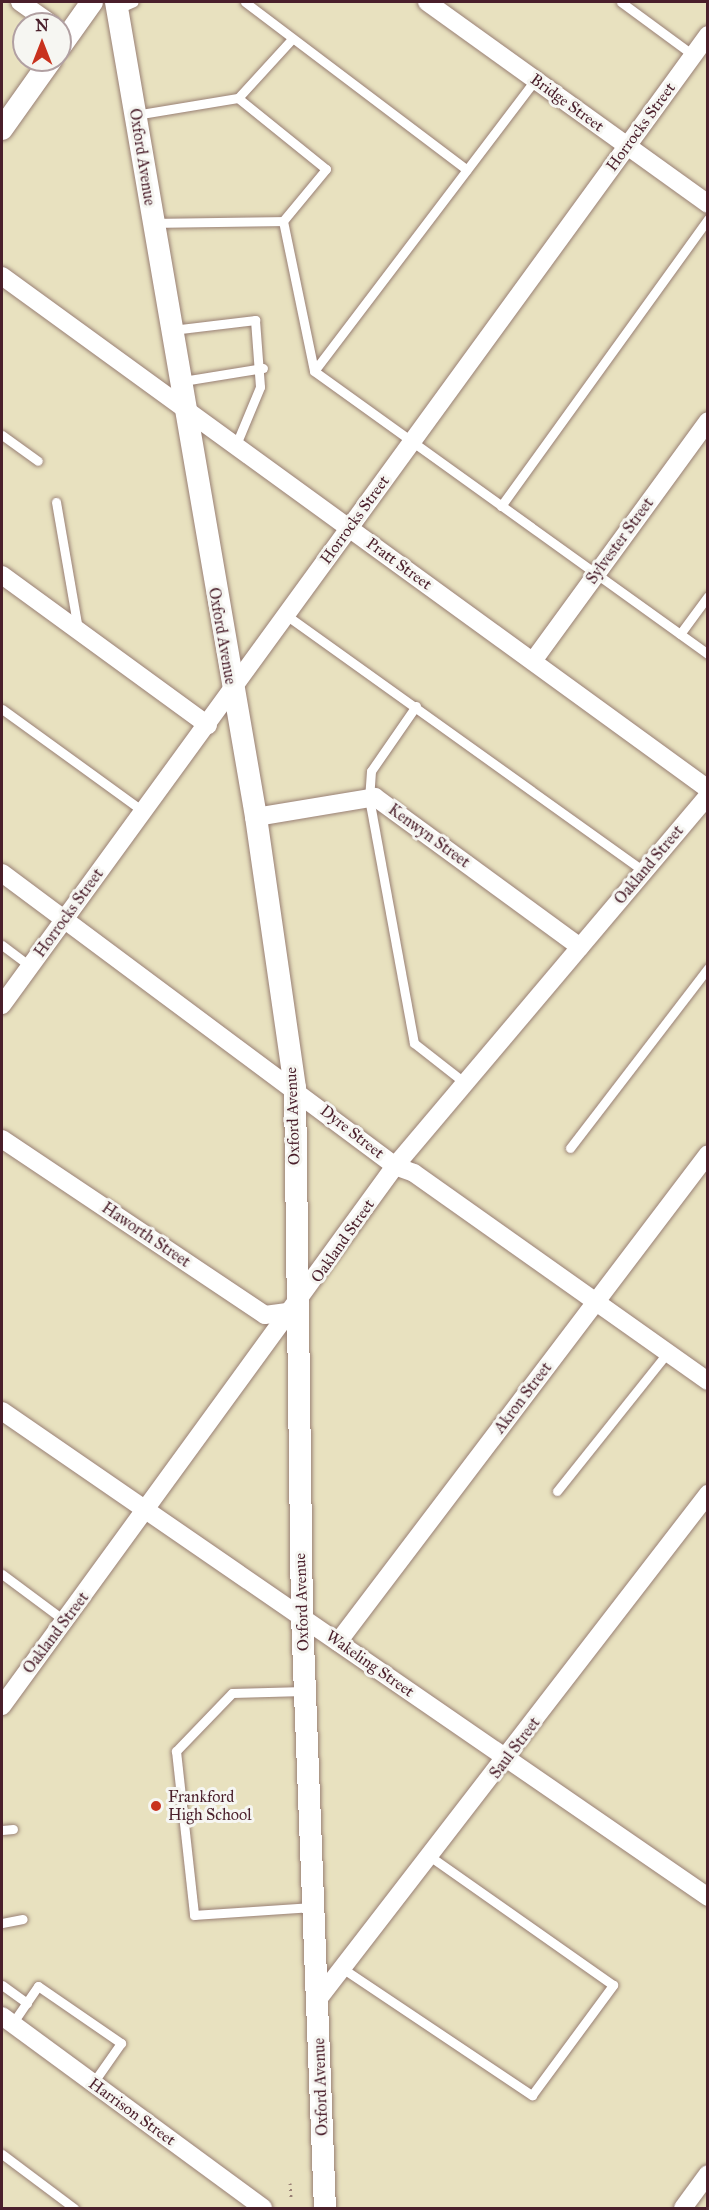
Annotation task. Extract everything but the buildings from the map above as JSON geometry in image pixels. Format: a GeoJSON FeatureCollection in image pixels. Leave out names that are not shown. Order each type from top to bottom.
{"type":"FeatureCollection","features":[{"type":"Feature","properties":{"kind":"street"},"geometry":{"type":"LineString","coordinates":[[20,2],[32,12]]}},
{"type":"Feature","properties":{"kind":"street"},"geometry":{"type":"LineString","coordinates":[[72,22],[92,2]]}},
{"type":"Feature","properties":{"kind":"street","name":"Bridge Street"},"geometry":{"type":"LineString","coordinates":[[427,2],[708,204]]}},
{"type":"Feature","properties":{"kind":"street","name":"Oxford Avenue"},"geometry":{"type":"LineString","coordinates":[[123,4],[135,115],[231,690],[256,817],[295,1088],[295,1311],[302,1616],[319,1998],[325,2208]]}},
{"type":"Feature","properties":{"kind":"street","name":"Horrocks Street"},"geometry":{"type":"LineString","coordinates":[[2,1005],[708,35]]}},
{"type":"Feature","properties":{"kind":"street"},"geometry":{"type":"LineString","coordinates":[[2,129],[42,72]]}},
{"type":"Feature","properties":{"kind":"street","name":"Pratt Street"},"geometry":{"type":"LineString","coordinates":[[2,276],[183,410],[708,789]]}},
{"type":"Feature","properties":{"kind":"street","name":"Sylvester Street"},"geometry":{"type":"LineString","coordinates":[[533,661],[708,421]]}},
{"type":"Feature","properties":{"kind":"street"},"geometry":{"type":"LineString","coordinates":[[2,575],[208,725]]}},
{"type":"Feature","properties":{"kind":"street","name":"Oakland Street"},"geometry":{"type":"LineString","coordinates":[[2,1706],[295,1311],[395,1166],[708,795]]}},
{"type":"Feature","properties":{"kind":"street","name":"Kenwyn Street"},"geometry":{"type":"LineString","coordinates":[[256,817],[375,797],[580,947]]}},
{"type":"Feature","properties":{"kind":"street","name":"Dyre Street"},"geometry":{"type":"LineString","coordinates":[[2,873],[295,1088],[395,1166],[414,1173],[708,1382]]}},
{"type":"Feature","properties":{"kind":"street","name":"Haworth Street"},"geometry":{"type":"LineString","coordinates":[[2,1139],[265,1315],[295,1311]]}},
{"type":"Feature","properties":{"kind":"street","name":"Akron Street"},"geometry":{"type":"LineString","coordinates":[[338,1642],[708,1154]]}},
{"type":"Feature","properties":{"kind":"street","name":"Wakeling Street"},"geometry":{"type":"LineString","coordinates":[[2,1411],[708,1897]]}},
{"type":"Feature","properties":{"kind":"street","name":"Saul Street"},"geometry":{"type":"LineString","coordinates":[[319,1998],[507,1759],[708,1494]]}},
{"type":"Feature","properties":{"kind":"street","name":"Harrison Street"},"geometry":{"type":"LineString","coordinates":[[7,2020],[263,2208]]}},
{"type":"Feature","properties":{"kind":"street"},"geometry":{"type":"LineString","coordinates":[[683,2208],[708,2174]]}},
{"type":"Feature","properties":{"kind":"lane"},"geometry":{"type":"LineString","coordinates":[[245,2],[291,40],[466,170]]}},
{"type":"Feature","properties":{"kind":"lane"},"geometry":{"type":"LineString","coordinates":[[621,2],[693,55]]}},
{"type":"Feature","properties":{"kind":"lane"},"geometry":{"type":"LineString","coordinates":[[135,115],[238,98],[291,40]]}},
{"type":"Feature","properties":{"kind":"lane"},"geometry":{"type":"LineString","coordinates":[[314,371],[535,80]]}},
{"type":"Feature","properties":{"kind":"lane"},"geometry":{"type":"LineString","coordinates":[[153,223],[283,221],[326,169],[238,98]]}},
{"type":"Feature","properties":{"kind":"lane"},"geometry":{"type":"LineString","coordinates":[[501,506],[708,219]]}},
{"type":"Feature","properties":{"kind":"lane"},"geometry":{"type":"LineString","coordinates":[[283,221],[314,371],[708,654]]}},
{"type":"Feature","properties":{"kind":"lane"},"geometry":{"type":"LineString","coordinates":[[171,331],[255,320],[263,368],[253,412],[235,447]]}},
{"type":"Feature","properties":{"kind":"lane"},"geometry":{"type":"LineString","coordinates":[[179,382],[263,368]]}},
{"type":"Feature","properties":{"kind":"lane"},"geometry":{"type":"LineString","coordinates":[[2,435],[38,461]]}},
{"type":"Feature","properties":{"kind":"lane"},"geometry":{"type":"LineString","coordinates":[[56,502],[79,631]]}},
{"type":"Feature","properties":{"kind":"lane"},"geometry":{"type":"LineString","coordinates":[[680,634],[708,596]]}},
{"type":"Feature","properties":{"kind":"lane"},"geometry":{"type":"LineString","coordinates":[[286,615],[644,871]]}},
{"type":"Feature","properties":{"kind":"lane"},"geometry":{"type":"LineString","coordinates":[[416,706],[370,771],[369,798],[414,1043],[465,1083]]}},
{"type":"Feature","properties":{"kind":"lane"},"geometry":{"type":"LineString","coordinates":[[2,709],[143,811]]}},
{"type":"Feature","properties":{"kind":"lane"},"geometry":{"type":"LineString","coordinates":[[2,945],[30,966]]}},
{"type":"Feature","properties":{"kind":"lane"},"geometry":{"type":"LineString","coordinates":[[570,1148],[708,968]]}},
{"type":"Feature","properties":{"kind":"lane"},"geometry":{"type":"LineString","coordinates":[[557,1491],[667,1353]]}},
{"type":"Feature","properties":{"kind":"lane"},"geometry":{"type":"LineString","coordinates":[[2,1574],[65,1621]]}},
{"type":"Feature","properties":{"kind":"lane"},"geometry":{"type":"LineString","coordinates":[[305,1690],[232,1693],[176,1751],[194,1915],[315,1906]]}},
{"type":"Feature","properties":{"kind":"lane"},"geometry":{"type":"LineString","coordinates":[[2,1830],[13,1829]]}},
{"type":"Feature","properties":{"kind":"lane"},"geometry":{"type":"LineString","coordinates":[[342,1968],[532,2095],[613,1985],[431,1857]]}},
{"type":"Feature","properties":{"kind":"lane"},"geometry":{"type":"LineString","coordinates":[[2,1923],[23,1919]]}},
{"type":"Feature","properties":{"kind":"lane"},"geometry":{"type":"LineString","coordinates":[[2,1985],[27,2003]]}},
{"type":"Feature","properties":{"kind":"lane"},"geometry":{"type":"LineString","coordinates":[[7,2020],[27,2003],[38,1986],[121,2043],[93,2084]]}},
{"type":"Feature","properties":{"kind":"lane"},"geometry":{"type":"LineString","coordinates":[[2,2154],[74,2208]]}},
{"type":"Feature","properties":{"kind":"path"},"geometry":{"type":"LineString","coordinates":[[290,2183],[291,2199]]}},
{"type":"Feature","properties":{"kind":"path"},"geometry":{"type":"LineString","coordinates":[[290,2193],[296,2193]]}},
{"type":"Feature","properties":{"kind":"place","name":"Frankford High School"},"geometry":{"type":"Point","coordinates":[156,1806]}}]}
